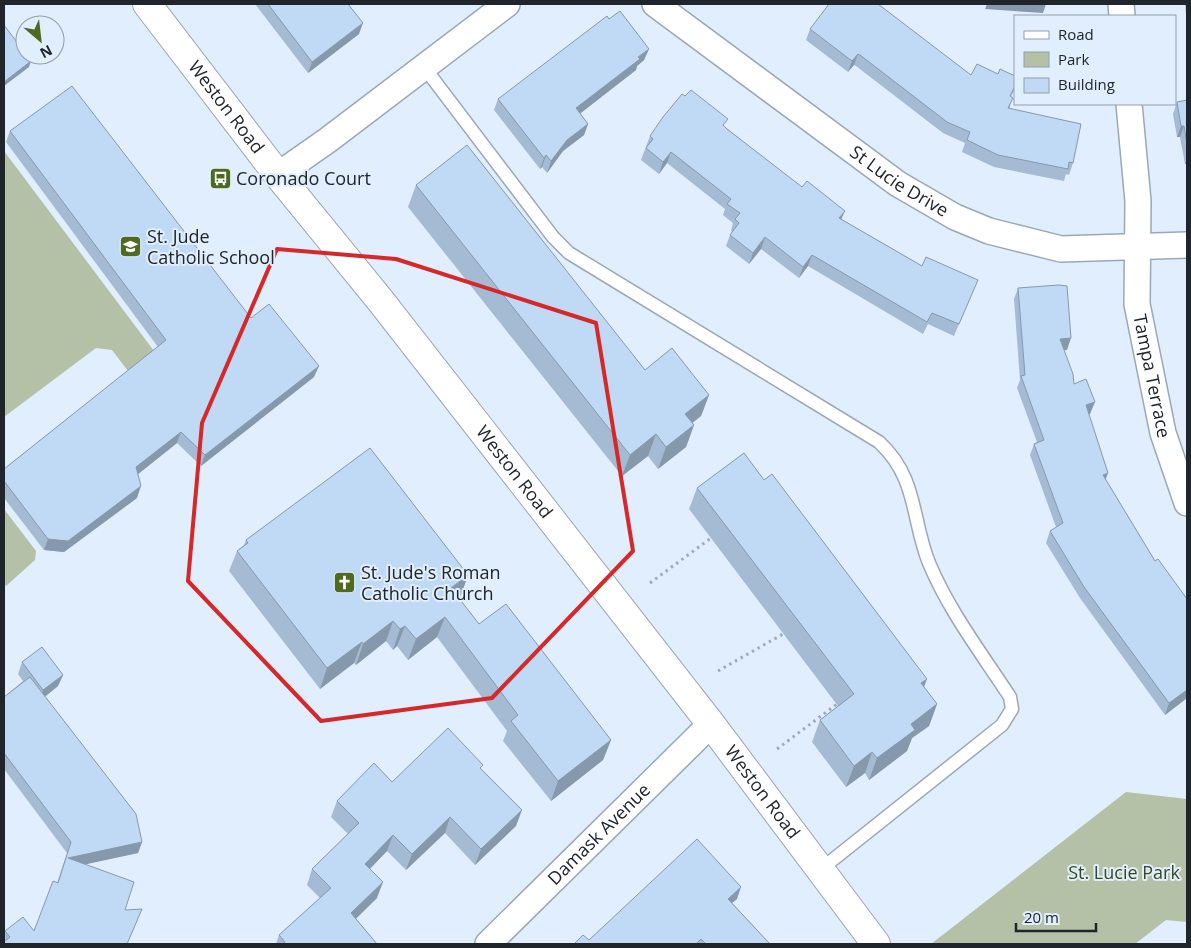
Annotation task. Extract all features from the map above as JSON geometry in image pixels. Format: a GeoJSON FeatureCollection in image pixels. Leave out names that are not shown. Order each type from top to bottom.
{"type":"FeatureCollection","features":[{"type":"Feature","properties":{"kind":"main road","name":"Weston Road"},"geometry":{"type":"LineString","coordinates":[[147,4],[278,175],[380,300],[711,724],[876,944]]}},
{"type":"Feature","properties":{"kind":"street"},"geometry":{"type":"LineString","coordinates":[[278,175],[328,140],[507,4]]}},
{"type":"Feature","properties":{"kind":"street","name":"St Lucie Drive"},"geometry":{"type":"LineString","coordinates":[[656,4],[898,184],[955,217],[989,231],[1061,249],[1138,245],[1187,245]]}},
{"type":"Feature","properties":{"kind":"street","name":"Tampa Terrace"},"geometry":{"type":"LineString","coordinates":[[1128,105],[1138,201],[1137,304],[1163,433],[1187,502]]}},
{"type":"Feature","properties":{"kind":"street","name":"Damask Avenue"},"geometry":{"type":"LineString","coordinates":[[488,944],[711,724]]}},
{"type":"Feature","properties":{"kind":"lane"},"geometry":{"type":"LineString","coordinates":[[424,67],[553,237],[569,252],[879,442],[893,456],[906,478],[929,562],[966,630],[1010,697],[1012,710],[1002,725],[820,870]]}},
{"type":"Feature","properties":{"kind":"path"},"geometry":{"type":"LineString","coordinates":[[650,583],[711,538]]}},
{"type":"Feature","properties":{"kind":"path"},"geometry":{"type":"LineString","coordinates":[[718,671],[783,634]]}},
{"type":"Feature","properties":{"kind":"path"},"geometry":{"type":"LineString","coordinates":[[777,749],[837,704]]}},
{"type":"Feature","properties":{"kind":"highlighted area"},"geometry":{"type":"Polygon","coordinates":[[[277,249],[396,259],[596,323],[633,551],[492,698],[321,721],[188,581],[202,423],[277,249]]]}},
{"type":"Feature","properties":{"kind":"green space"},"geometry":{"type":"Polygon","coordinates":[[[4,151],[154,351],[128,371],[112,350],[96,348],[4,417],[4,151]]]}},
{"type":"Feature","properties":{"kind":"green space"},"geometry":{"type":"Polygon","coordinates":[[[4,509],[36,551],[35,560],[6,586],[4,583],[4,509]]]}},
{"type":"Feature","properties":{"kind":"green space","name":"St. Lucie Park"},"geometry":{"type":"Polygon","coordinates":[[[1126,792],[1187,799],[1187,922],[1166,920],[1135,944],[931,944],[1126,792]]]}},
{"type":"Feature","properties":{"kind":"building"},"geometry":{"type":"Polygon","coordinates":[[[268,4],[348,4],[363,23],[312,62],[268,4]]]}},
{"type":"Feature","properties":{"kind":"building"},"geometry":{"type":"Polygon","coordinates":[[[829,4],[878,4],[971,75],[977,64],[998,74],[1000,69],[1014,76],[1014,88],[1010,96],[1013,98],[1008,108],[1081,124],[1073,163],[1069,162],[1068,169],[998,155],[967,140],[970,132],[947,122],[860,55],[858,54],[852,61],[810,29],[829,4]]]}},
{"type":"Feature","properties":{"kind":"building"},"geometry":{"type":"Polygon","coordinates":[[[620,11],[649,49],[638,57],[640,59],[576,108],[588,124],[567,140],[551,161],[546,155],[544,158],[498,99],[607,16],[609,19],[620,11]]]}},
{"type":"Feature","properties":{"kind":"building"},"geometry":{"type":"Polygon","coordinates":[[[4,25],[15,40],[15,65],[26,65],[4,82],[4,25]]]}},
{"type":"Feature","properties":{"kind":"building"},"geometry":{"type":"Polygon","coordinates":[[[72,86],[251,318],[269,304],[319,366],[205,455],[181,432],[136,467],[141,486],[68,541],[48,539],[4,481],[4,469],[166,340],[10,131],[72,86]]]}},
{"type":"Feature","properties":{"kind":"building"},"geometry":{"type":"Polygon","coordinates":[[[691,90],[728,119],[723,125],[727,129],[802,187],[807,181],[845,211],[839,218],[922,266],[926,257],[978,280],[959,324],[932,313],[927,322],[812,255],[803,267],[765,237],[753,253],[730,235],[739,223],[735,219],[740,213],[727,204],[731,199],[671,152],[663,162],[646,148],[653,139],[650,136],[663,117],[682,94],[685,96],[691,90]]]}},
{"type":"Feature","properties":{"kind":"building"},"geometry":{"type":"Polygon","coordinates":[[[1187,100],[1187,144],[1184,126],[1181,126],[1177,102],[1187,100]]]}},
{"type":"Feature","properties":{"kind":"building"},"geometry":{"type":"Polygon","coordinates":[[[467,145],[645,370],[672,348],[709,395],[685,414],[694,425],[666,447],[656,434],[630,455],[416,185],[467,145]]]}},
{"type":"Feature","properties":{"kind":"building"},"geometry":{"type":"Polygon","coordinates":[[[1067,286],[1071,338],[1060,339],[1073,374],[1074,384],[1086,379],[1095,402],[1086,405],[1108,473],[1103,475],[1155,561],[1158,559],[1187,599],[1187,690],[1169,703],[1084,587],[1050,531],[1063,523],[1034,444],[1044,440],[1021,376],[1025,375],[1018,288],[1067,286]]]}},
{"type":"Feature","properties":{"kind":"building"},"geometry":{"type":"Polygon","coordinates":[[[370,448],[468,575],[451,588],[479,624],[506,604],[611,740],[558,781],[511,721],[518,715],[445,617],[416,639],[405,626],[400,629],[393,621],[327,668],[237,551],[248,543],[246,540],[370,448]]]}},
{"type":"Feature","properties":{"kind":"building"},"geometry":{"type":"Polygon","coordinates":[[[744,453],[764,480],[772,474],[927,679],[921,683],[937,704],[911,724],[915,730],[877,758],[872,752],[854,766],[820,720],[854,694],[697,488],[744,453]]]}},
{"type":"Feature","properties":{"kind":"building"},"geometry":{"type":"Polygon","coordinates":[[[42,647],[63,675],[43,690],[22,662],[42,647]]]}},
{"type":"Feature","properties":{"kind":"building"},"geometry":{"type":"Polygon","coordinates":[[[30,677],[136,814],[142,842],[68,858],[134,882],[125,910],[142,909],[127,944],[4,944],[10,937],[5,931],[23,917],[34,931],[53,881],[58,883],[71,842],[4,753],[4,697],[30,677]]]}},
{"type":"Feature","properties":{"kind":"building"},"geometry":{"type":"Polygon","coordinates":[[[448,728],[483,765],[480,768],[522,810],[481,849],[450,817],[412,854],[393,835],[365,864],[383,882],[351,913],[377,944],[282,944],[285,942],[279,935],[331,888],[312,869],[359,823],[337,801],[374,763],[392,782],[448,728]]]}},
{"type":"Feature","properties":{"kind":"building"},"geometry":{"type":"Polygon","coordinates":[[[697,839],[741,887],[728,899],[770,944],[706,944],[701,939],[696,944],[574,944],[583,935],[589,940],[697,839]]]}},
{"type":"Feature","properties":{"kind":"place","name":"Coronado Court"},"geometry":{"type":"Point","coordinates":[220,179]}},
{"type":"Feature","properties":{"kind":"place","name":"St. Jude Catholic School"},"geometry":{"type":"Point","coordinates":[131,247]}},
{"type":"Feature","properties":{"kind":"place","name":"St. Jude's Roman Catholic Church"},"geometry":{"type":"Point","coordinates":[345,583]}}]}
